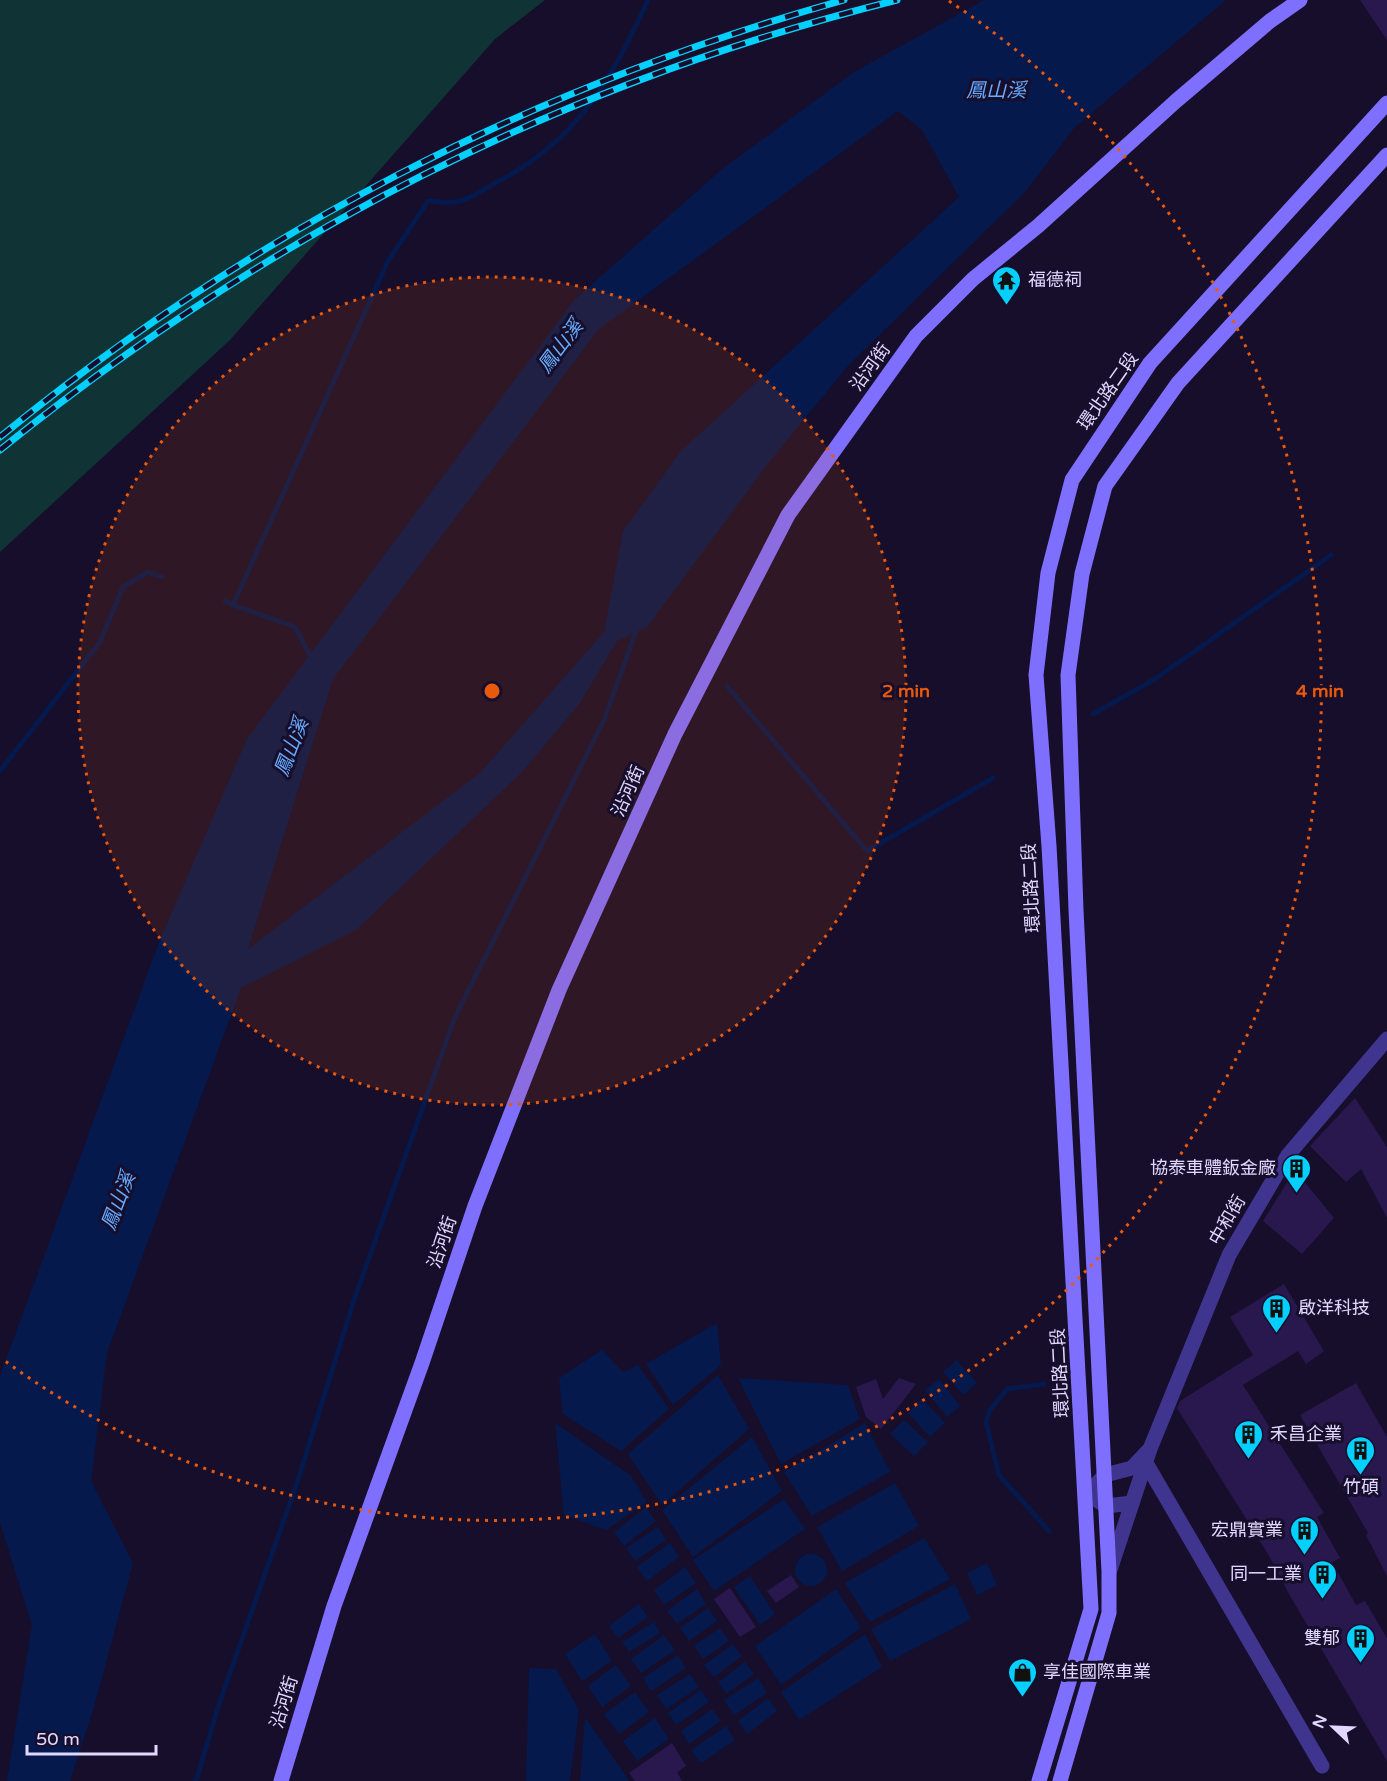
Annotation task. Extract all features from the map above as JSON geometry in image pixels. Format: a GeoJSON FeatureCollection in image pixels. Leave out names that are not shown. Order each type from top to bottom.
{"type":"FeatureCollection","features":[{"type":"Feature","properties":{"kind":"street","name":"沿河街"},"geometry":{"type":"LineString","coordinates":[[281,1781],[334,1606],[422,1363],[475,1206],[559,990],[675,734],[788,515],[916,336],[973,279],[1038,226],[1176,101],[1270,21],[1300,0]]}},
{"type":"Feature","properties":{"kind":"street","name":"環北路二段"},"geometry":{"type":"LineString","coordinates":[[1040,1781],[1091,1609],[1087,1494],[1036,675],[1048,573],[1072,480],[1150,363],[1387,103]]}},
{"type":"Feature","properties":{"kind":"street"},"geometry":{"type":"LineString","coordinates":[[1060,1781],[1109,1613],[1105,1475],[1076,910],[1068,675],[1082,574],[1106,486],[1178,382],[1387,155]]}},
{"type":"Feature","properties":{"kind":"street","name":"中和街"},"geometry":{"type":"LineString","coordinates":[[1109,1572],[1148,1456],[1229,1255],[1288,1155],[1387,1039]]}},
{"type":"Feature","properties":{"kind":"street","name":"中和街"},"geometry":{"type":"LineString","coordinates":[[1087,1494],[1105,1475],[1132,1468],[1148,1456]]}},
{"type":"Feature","properties":{"kind":"street"},"geometry":{"type":"LineString","coordinates":[[1148,1456],[1322,1766]]}},
{"type":"Feature","properties":{"kind":"street"},"geometry":{"type":"LineString","coordinates":[[1087,1494],[1106,1506],[1132,1503]]}},
{"type":"Feature","properties":{"kind":"green space"},"geometry":{"type":"Polygon","coordinates":[[[0,0],[545,0],[495,39],[230,340],[0,552],[0,0]]]}},
{"type":"Feature","properties":{"kind":"water","name":"鳳山溪"},"geometry":{"type":"Polygon","coordinates":[[[984,0],[1226,0],[1075,127],[1025,192],[847,367],[770,461],[647,627],[617,641],[580,703],[522,772],[356,930],[241,988],[107,1353],[91,1481],[133,1563],[94,1707],[70,1781],[7,1781],[32,1625],[0,1523],[0,1376],[159,942],[247,739],[575,299],[721,170],[854,72],[984,0]],[[898,111],[599,329],[333,679],[248,949],[480,773],[604,632],[623,531],[681,451],[959,197],[922,130],[898,111]]]}},
{"type":"Feature","properties":{"kind":"water"},"geometry":{"type":"Polygon","coordinates":[[[717,1323],[721,1365],[673,1405],[646,1364],[717,1323]]]}},
{"type":"Feature","properties":{"kind":"water"},"geometry":{"type":"Polygon","coordinates":[[[602,1350],[623,1372],[638,1365],[669,1409],[621,1451],[563,1414],[559,1378],[602,1350]]]}},
{"type":"Feature","properties":{"kind":"water"},"geometry":{"type":"Polygon","coordinates":[[[957,1360],[977,1383],[963,1395],[943,1372],[957,1360]]]}},
{"type":"Feature","properties":{"kind":"water"},"geometry":{"type":"Polygon","coordinates":[[[718,1375],[749,1429],[662,1505],[628,1454],[718,1375]]]}},
{"type":"Feature","properties":{"kind":"water"},"geometry":{"type":"Polygon","coordinates":[[[738,1378],[848,1385],[860,1419],[781,1464],[738,1378]]]}},
{"type":"Feature","properties":{"kind":"water"},"geometry":{"type":"Polygon","coordinates":[[[939,1379],[960,1406],[947,1417],[925,1390],[939,1379]]]}},
{"type":"Feature","properties":{"kind":"water"},"geometry":{"type":"Polygon","coordinates":[[[922,1399],[945,1423],[930,1437],[908,1413],[922,1399]]]}},
{"type":"Feature","properties":{"kind":"water"},"geometry":{"type":"Polygon","coordinates":[[[904,1420],[928,1442],[914,1456],[890,1434],[904,1420]]]}},
{"type":"Feature","properties":{"kind":"water"},"geometry":{"type":"Polygon","coordinates":[[[555,1423],[631,1476],[647,1502],[606,1530],[564,1515],[555,1423]]]}},
{"type":"Feature","properties":{"kind":"water"},"geometry":{"type":"Polygon","coordinates":[[[865,1423],[890,1472],[812,1516],[784,1472],[865,1423]]]}},
{"type":"Feature","properties":{"kind":"water"},"geometry":{"type":"Polygon","coordinates":[[[752,1437],[782,1491],[693,1557],[662,1510],[752,1437]]]}},
{"type":"Feature","properties":{"kind":"water"},"geometry":{"type":"Polygon","coordinates":[[[895,1483],[919,1526],[842,1571],[817,1527],[895,1483]]]}},
{"type":"Feature","properties":{"kind":"water"},"geometry":{"type":"Polygon","coordinates":[[[784,1499],[805,1529],[714,1591],[693,1560],[784,1499]]]}},
{"type":"Feature","properties":{"kind":"water"},"geometry":{"type":"Polygon","coordinates":[[[646,1507],[656,1521],[624,1546],[614,1532],[646,1507]]]}},
{"type":"Feature","properties":{"kind":"water"},"geometry":{"type":"Polygon","coordinates":[[[658,1527],[666,1540],[635,1561],[626,1548],[658,1527]]]}},
{"type":"Feature","properties":{"kind":"water"},"geometry":{"type":"Polygon","coordinates":[[[924,1538],[950,1579],[870,1622],[845,1583],[924,1538]]]}},
{"type":"Feature","properties":{"kind":"water"},"geometry":{"type":"Polygon","coordinates":[[[670,1543],[679,1557],[647,1581],[637,1567],[670,1543]]]}},
{"type":"Feature","properties":{"kind":"water"},"geometry":{"type":"Polygon","coordinates":[[[811,1554],[822,1559],[827,1570],[822,1581],[811,1586],[800,1581],[795,1570],[800,1559],[811,1554]]]}},
{"type":"Feature","properties":{"kind":"water"},"geometry":{"type":"Polygon","coordinates":[[[987,1563],[997,1585],[977,1595],[967,1573],[987,1563]]]}},
{"type":"Feature","properties":{"kind":"water"},"geometry":{"type":"Polygon","coordinates":[[[685,1567],[696,1583],[664,1605],[654,1590],[685,1567]]]}},
{"type":"Feature","properties":{"kind":"water"},"geometry":{"type":"Polygon","coordinates":[[[750,1576],[775,1614],[760,1625],[734,1587],[750,1576]]]}},
{"type":"Feature","properties":{"kind":"water"},"geometry":{"type":"Polygon","coordinates":[[[955,1584],[971,1619],[890,1661],[871,1629],[955,1584]]]}},
{"type":"Feature","properties":{"kind":"water"},"geometry":{"type":"Polygon","coordinates":[[[697,1589],[706,1604],[677,1624],[667,1611],[697,1589]]]}},
{"type":"Feature","properties":{"kind":"water"},"geometry":{"type":"Polygon","coordinates":[[[836,1589],[861,1628],[781,1685],[755,1646],[836,1589]]]}},
{"type":"Feature","properties":{"kind":"water"},"geometry":{"type":"Polygon","coordinates":[[[639,1604],[648,1617],[618,1638],[609,1626],[639,1604]]]}},
{"type":"Feature","properties":{"kind":"water"},"geometry":{"type":"Polygon","coordinates":[[[708,1608],[717,1621],[689,1641],[680,1628],[708,1608]]]}},
{"type":"Feature","properties":{"kind":"water"},"geometry":{"type":"Polygon","coordinates":[[[654,1622],[660,1633],[629,1652],[622,1642],[654,1622]]]}},
{"type":"Feature","properties":{"kind":"water"},"geometry":{"type":"Polygon","coordinates":[[[720,1628],[729,1641],[703,1659],[694,1646],[720,1628]]]}},
{"type":"Feature","properties":{"kind":"water"},"geometry":{"type":"Polygon","coordinates":[[[595,1634],[612,1661],[582,1681],[565,1654],[595,1634]]]}},
{"type":"Feature","properties":{"kind":"water"},"geometry":{"type":"Polygon","coordinates":[[[865,1634],[882,1667],[799,1720],[781,1692],[865,1634]]]}},
{"type":"Feature","properties":{"kind":"water"},"geometry":{"type":"Polygon","coordinates":[[[664,1635],[675,1650],[641,1673],[631,1659],[664,1635]]]}},
{"type":"Feature","properties":{"kind":"water"},"geometry":{"type":"Polygon","coordinates":[[[733,1644],[742,1656],[714,1677],[704,1665],[733,1644]]]}},
{"type":"Feature","properties":{"kind":"water"},"geometry":{"type":"Polygon","coordinates":[[[678,1655],[686,1668],[651,1691],[643,1678],[678,1655]]]}},
{"type":"Feature","properties":{"kind":"water"},"geometry":{"type":"Polygon","coordinates":[[[745,1662],[754,1674],[726,1694],[718,1682],[745,1662]]]}},
{"type":"Feature","properties":{"kind":"water"},"geometry":{"type":"Polygon","coordinates":[[[616,1665],[631,1686],[602,1707],[588,1686],[616,1665]]]}},
{"type":"Feature","properties":{"kind":"water"},"geometry":{"type":"Polygon","coordinates":[[[529,1668],[556,1669],[579,1710],[570,1781],[526,1781],[529,1668]]]}},
{"type":"Feature","properties":{"kind":"water"},"geometry":{"type":"Polygon","coordinates":[[[690,1674],[699,1687],[666,1709],[657,1695],[690,1674]]]}},
{"type":"Feature","properties":{"kind":"water"},"geometry":{"type":"Polygon","coordinates":[[[758,1678],[767,1693],[734,1715],[724,1700],[758,1678]]]}},
{"type":"Feature","properties":{"kind":"water"},"geometry":{"type":"Polygon","coordinates":[[[701,1690],[709,1702],[676,1725],[668,1713],[701,1690]]]}},
{"type":"Feature","properties":{"kind":"water"},"geometry":{"type":"Polygon","coordinates":[[[635,1692],[649,1712],[619,1734],[604,1714],[635,1692]]]}},
{"type":"Feature","properties":{"kind":"water"},"geometry":{"type":"Polygon","coordinates":[[[768,1698],[777,1711],[747,1734],[738,1721],[768,1698]]]}},
{"type":"Feature","properties":{"kind":"water"},"geometry":{"type":"Polygon","coordinates":[[[712,1709],[721,1721],[689,1744],[681,1731],[712,1709]]]}},
{"type":"Feature","properties":{"kind":"water"},"geometry":{"type":"Polygon","coordinates":[[[585,1717],[628,1779],[628,1781],[580,1781],[585,1717]]]}},
{"type":"Feature","properties":{"kind":"water"},"geometry":{"type":"Polygon","coordinates":[[[655,1718],[669,1739],[637,1761],[623,1741],[655,1718]]]}},
{"type":"Feature","properties":{"kind":"water"},"geometry":{"type":"Polygon","coordinates":[[[726,1726],[735,1740],[701,1763],[691,1750],[726,1726]]]}},
{"type":"Feature","properties":{"kind":"building"},"geometry":{"type":"Polygon","coordinates":[[[1360,0],[1387,0],[1387,40],[1360,0]]]}},
{"type":"Feature","properties":{"kind":"building"},"geometry":{"type":"Polygon","coordinates":[[[1355,1098],[1387,1147],[1387,1218],[1361,1169],[1346,1182],[1310,1146],[1355,1098]]]}},
{"type":"Feature","properties":{"kind":"building","name":"協泰車體鈑金廠"},"geometry":{"type":"Polygon","coordinates":[[[1295,1170],[1334,1218],[1302,1254],[1263,1221],[1295,1170]]]}},
{"type":"Feature","properties":{"kind":"building"},"geometry":{"type":"Polygon","coordinates":[[[1284,1284],[1324,1351],[1306,1364],[1298,1351],[1243,1385],[1324,1513],[1317,1517],[1340,1558],[1332,1562],[1356,1605],[1365,1601],[1387,1638],[1387,1761],[1268,1554],[1177,1408],[1180,1401],[1253,1355],[1230,1317],[1284,1284]]]}},
{"type":"Feature","properties":{"kind":"building"},"geometry":{"type":"Polygon","coordinates":[[[899,1378],[916,1384],[881,1429],[866,1417],[856,1387],[876,1379],[883,1399],[899,1378]]]}},
{"type":"Feature","properties":{"kind":"building","name":"竹碩"},"geometry":{"type":"Polygon","coordinates":[[[1356,1383],[1387,1437],[1387,1576],[1366,1535],[1368,1533],[1300,1415],[1356,1383]]]}},
{"type":"Feature","properties":{"kind":"building"},"geometry":{"type":"Polygon","coordinates":[[[791,1575],[799,1587],[776,1603],[767,1591],[791,1575]]]}},
{"type":"Feature","properties":{"kind":"building"},"geometry":{"type":"Polygon","coordinates":[[[730,1588],[756,1627],[740,1637],[714,1599],[730,1588]]]}},
{"type":"Feature","properties":{"kind":"building"},"geometry":{"type":"Polygon","coordinates":[[[672,1743],[686,1766],[677,1772],[682,1781],[635,1781],[629,1773],[672,1743]]]}},
{"type":"Feature","properties":{"kind":"waterway"},"geometry":{"type":"LineString","coordinates":[[225,601],[233,605],[388,261],[428,201],[453,202],[470,198],[525,166],[549,147],[589,105],[620,56],[648,0]]}},
{"type":"Feature","properties":{"kind":"waterway"},"geometry":{"type":"LineString","coordinates":[[1093,714],[1155,679],[1331,555]]}},
{"type":"Feature","properties":{"kind":"waterway"},"geometry":{"type":"LineString","coordinates":[[0,771],[100,642],[123,587],[148,572],[162,577]]}},
{"type":"Feature","properties":{"kind":"waterway"},"geometry":{"type":"LineString","coordinates":[[233,605],[295,627],[313,661]]}},
{"type":"Feature","properties":{"kind":"waterway"},"geometry":{"type":"LineString","coordinates":[[196,1781],[219,1704],[297,1483],[354,1300],[455,1017],[604,720],[638,626]]}},
{"type":"Feature","properties":{"kind":"waterway"},"geometry":{"type":"LineString","coordinates":[[727,686],[867,851],[993,778]]}},
{"type":"Feature","properties":{"kind":"waterway"},"geometry":{"type":"LineString","coordinates":[[1044,1384],[1007,1389],[990,1410],[986,1422],[999,1475],[1049,1531]]}},
{"type":"Feature","properties":{"kind":"railway"},"geometry":{"type":"LineString","coordinates":[[0,437],[96,363],[194,294],[295,231],[399,174],[505,123],[615,76],[728,36],[844,0]]}},
{"type":"Feature","properties":{"kind":"railway"},"geometry":{"type":"LineString","coordinates":[[0,450],[102,372],[207,300],[313,234],[423,175],[536,122],[652,75],[772,35],[897,0]]}},
{"type":"Feature","properties":{"kind":"place","name":"福德祠"},"geometry":{"type":"Point","coordinates":[1007,306]}},
{"type":"Feature","properties":{"kind":"place","name":"協泰車體鈑金廠"},"geometry":{"type":"Point","coordinates":[1297,1194]}},
{"type":"Feature","properties":{"kind":"place","name":"啟洋科技"},"geometry":{"type":"Point","coordinates":[1277,1334]}},
{"type":"Feature","properties":{"kind":"place","name":"禾昌企業"},"geometry":{"type":"Point","coordinates":[1249,1460]}},
{"type":"Feature","properties":{"kind":"place","name":"竹碩"},"geometry":{"type":"Point","coordinates":[1361,1476]}},
{"type":"Feature","properties":{"kind":"place","name":"宏鼎實業"},"geometry":{"type":"Point","coordinates":[1304,1556]}},
{"type":"Feature","properties":{"kind":"place","name":"同一工業"},"geometry":{"type":"Point","coordinates":[1323,1600]}},
{"type":"Feature","properties":{"kind":"place","name":"雙郁"},"geometry":{"type":"Point","coordinates":[1361,1664]}},
{"type":"Feature","properties":{"kind":"place","name":"享佳國際車業"},"geometry":{"type":"Point","coordinates":[1022,1698]}}]}
